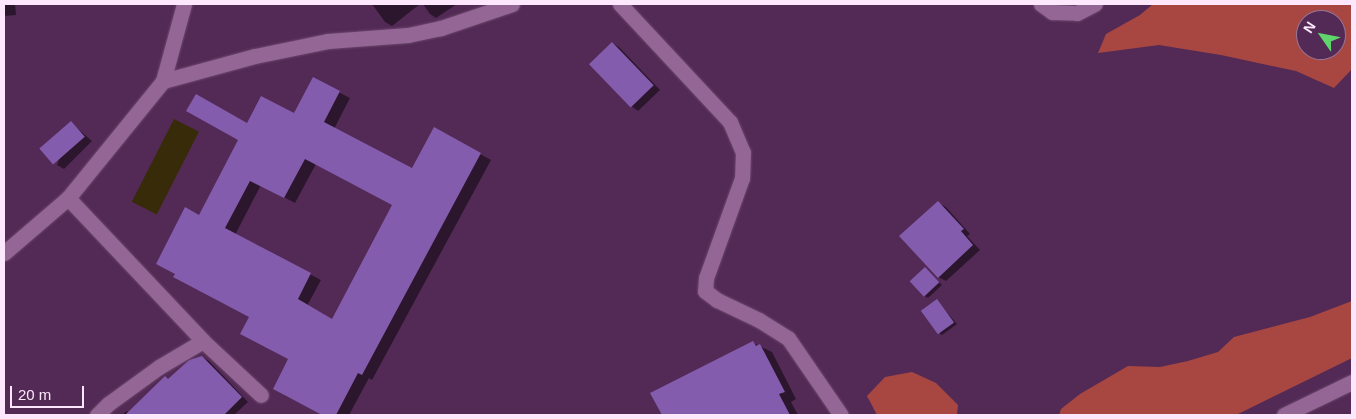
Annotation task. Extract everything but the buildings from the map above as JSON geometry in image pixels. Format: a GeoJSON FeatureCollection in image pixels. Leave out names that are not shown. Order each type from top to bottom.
{"type":"FeatureCollection","features":[{"type":"Feature","properties":{"kind":"street"},"geometry":{"type":"LineString","coordinates":[[4,253],[68,198],[163,82],[184,4]]}},
{"type":"Feature","properties":{"kind":"street"},"geometry":{"type":"LineString","coordinates":[[163,82],[255,56],[328,41],[408,35],[432,30],[512,4]]}},
{"type":"Feature","properties":{"kind":"street"},"geometry":{"type":"LineString","coordinates":[[620,4],[730,122],[743,152],[742,178],[706,278],[705,291],[717,300],[759,320],[788,338],[841,415]]}},
{"type":"Feature","properties":{"kind":"street"},"geometry":{"type":"LineString","coordinates":[[1041,4],[1052,12],[1077,13],[1095,4]]}},
{"type":"Feature","properties":{"kind":"street"},"geometry":{"type":"LineString","coordinates":[[68,198],[203,341],[261,395]]}},
{"type":"Feature","properties":{"kind":"street"},"geometry":{"type":"LineString","coordinates":[[97,415],[108,404],[159,367],[203,341]]}},
{"type":"Feature","properties":{"kind":"street"},"geometry":{"type":"LineString","coordinates":[[1284,415],[1352,382]]}},
{"type":"Feature","properties":{"kind":"shaded area"},"geometry":{"type":"Polygon","coordinates":[[[1153,4],[1352,4],[1352,69],[1334,88],[1296,71],[1221,55],[1159,45],[1098,53],[1106,34],[1140,15],[1153,4]]]}},
{"type":"Feature","properties":{"kind":"shaded area"},"geometry":{"type":"Polygon","coordinates":[[[174,119],[199,132],[157,215],[132,202],[174,119]]]}},
{"type":"Feature","properties":{"kind":"shaded area"},"geometry":{"type":"Polygon","coordinates":[[[1352,301],[1352,358],[1236,415],[1059,415],[1061,409],[1080,394],[1128,366],[1160,367],[1188,361],[1218,352],[1234,337],[1310,317],[1352,301]]]}},
{"type":"Feature","properties":{"kind":"shaded area"},"geometry":{"type":"Polygon","coordinates":[[[912,372],[936,383],[958,405],[957,415],[877,415],[867,396],[885,377],[912,372]]]}}]}
